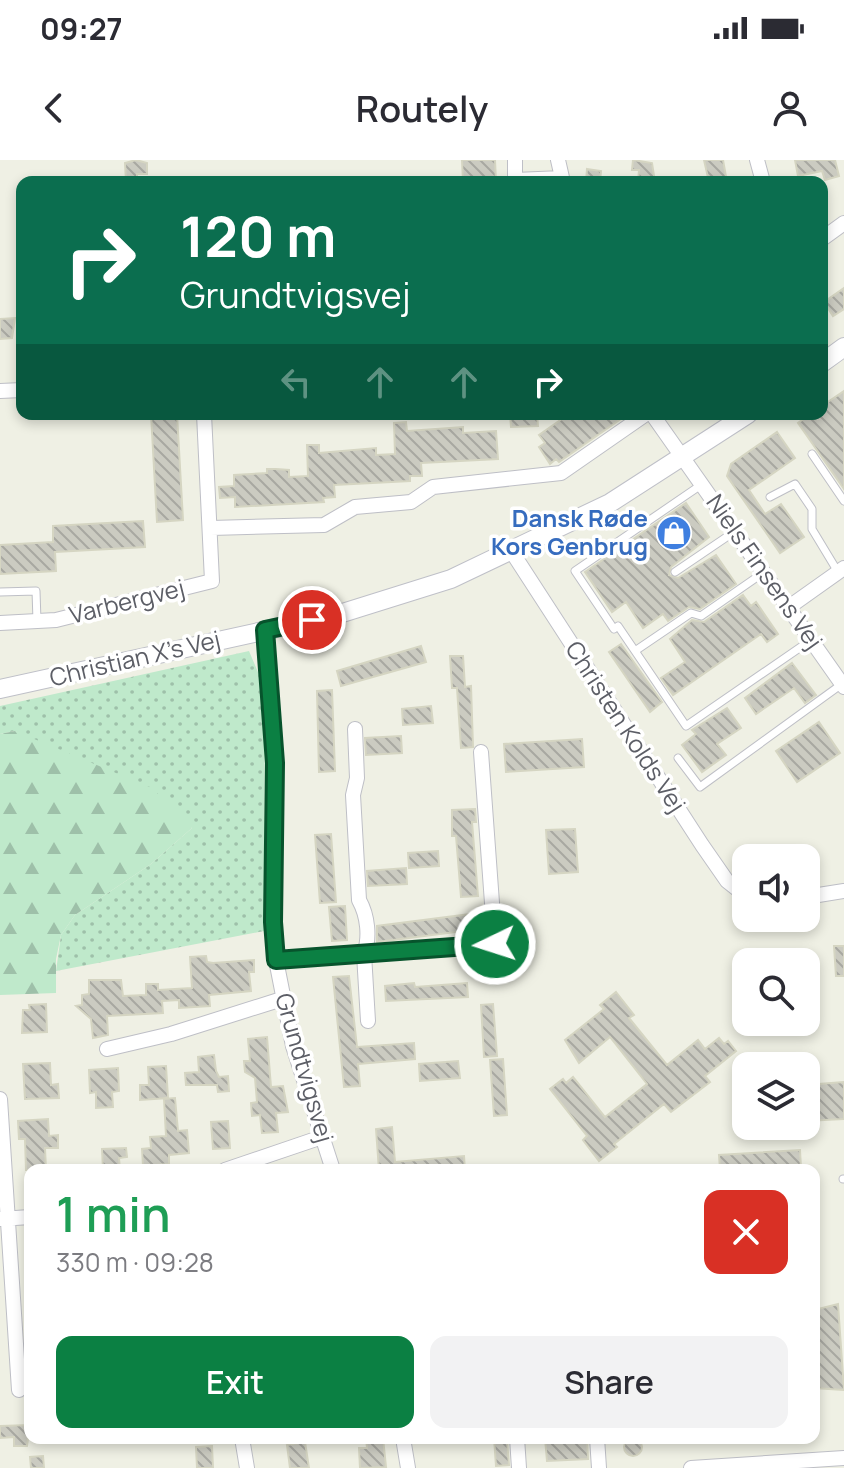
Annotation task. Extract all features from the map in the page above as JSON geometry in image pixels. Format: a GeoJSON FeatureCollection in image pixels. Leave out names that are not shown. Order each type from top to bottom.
{"type":"FeatureCollection","features":[{"type":"Feature","properties":{"kind":"street","name":"Varbergvej"},"geometry":{"type":"LineString","coordinates":[[0,623],[37,621],[212,581],[204,420]]}},
{"type":"Feature","properties":{"kind":"street"},"geometry":{"type":"LineString","coordinates":[[211,528],[324,525],[355,507],[411,502],[433,487],[561,473],[640,420]]}},
{"type":"Feature","properties":{"kind":"street"},"geometry":{"type":"LineString","coordinates":[[654,420],[684,458]]}},
{"type":"Feature","properties":{"kind":"street","name":"Christian X's Vej"},"geometry":{"type":"LineString","coordinates":[[0,689],[336,615],[413,591],[512,552],[610,503],[739,420]]}},
{"type":"Feature","properties":{"kind":"street","name":"Niels Finsens Vej"},"geometry":{"type":"LineString","coordinates":[[684,458],[843,686]]}},
{"type":"Feature","properties":{"kind":"street","name":"Christen Kolds Vej"},"geometry":{"type":"LineString","coordinates":[[512,552],[702,845],[732,885]]}},
{"type":"Feature","properties":{"kind":"street"},"geometry":{"type":"LineString","coordinates":[[789,607],[841,570]]}},
{"type":"Feature","properties":{"kind":"street","name":"Grundtvigsvej"},"geometry":{"type":"LineString","coordinates":[[265,630],[275,763],[273,922],[276,960],[282,999],[331,1164]]}},
{"type":"Feature","properties":{"kind":"street"},"geometry":{"type":"LineString","coordinates":[[355,729],[357,778],[353,795],[359,900],[365,911],[368,945],[364,954],[368,1021]]}},
{"type":"Feature","properties":{"kind":"street"},"geometry":{"type":"LineString","coordinates":[[276,960],[495,944],[481,752]]}},
{"type":"Feature","properties":{"kind":"street"},"geometry":{"type":"LineString","coordinates":[[820,895],[844,891]]}},
{"type":"Feature","properties":{"kind":"street"},"geometry":{"type":"LineString","coordinates":[[107,1049],[171,1034],[282,999]]}},
{"type":"Feature","properties":{"kind":"street"},"geometry":{"type":"LineString","coordinates":[[0,1099],[2,1219],[19,1390]]}},
{"type":"Feature","properties":{"kind":"street"},"geometry":{"type":"LineString","coordinates":[[243,1164],[322,1137]]}},
{"type":"Feature","properties":{"kind":"street"},"geometry":{"type":"LineString","coordinates":[[2,1219],[24,1217]]}},
{"type":"Feature","properties":{"kind":"street"},"geometry":{"type":"LineString","coordinates":[[243,1444],[247,1468]]}},
{"type":"Feature","properties":{"kind":"street"},"geometry":{"type":"LineString","coordinates":[[404,1444],[408,1468]]}},
{"type":"Feature","properties":{"kind":"street"},"geometry":{"type":"LineString","coordinates":[[517,1444],[519,1468]]}},
{"type":"Feature","properties":{"kind":"street"},"geometry":{"type":"LineString","coordinates":[[597,1444],[599,1468]]}},
{"type":"Feature","properties":{"kind":"street"},"geometry":{"type":"LineString","coordinates":[[691,1468],[844,1458]]}},
{"type":"Feature","properties":{"kind":"lane"},"geometry":{"type":"LineString","coordinates":[[812,454],[844,501]]}},
{"type":"Feature","properties":{"kind":"lane"},"geometry":{"type":"LineString","coordinates":[[703,484],[575,571],[614,629],[618,626],[686,726],[812,640]]}},
{"type":"Feature","properties":{"kind":"lane"},"geometry":{"type":"LineString","coordinates":[[770,497],[795,484],[812,509],[812,529],[841,570]]}},
{"type":"Feature","properties":{"kind":"lane"},"geometry":{"type":"LineString","coordinates":[[675,572],[735,530]]}},
{"type":"Feature","properties":{"kind":"lane"},"geometry":{"type":"LineString","coordinates":[[635,651],[691,613],[701,616],[764,572]]}},
{"type":"Feature","properties":{"kind":"lane","name":"Varbergvej"},"geometry":{"type":"LineString","coordinates":[[0,592],[36,591],[37,621]]}},
{"type":"Feature","properties":{"kind":"lane"},"geometry":{"type":"LineString","coordinates":[[678,758],[700,787],[843,686]]}},
{"type":"Feature","properties":{"kind":"green space"},"geometry":{"type":"Polygon","coordinates":[[[249,651],[260,677],[265,701],[264,931],[56,971],[61,935],[75,915],[151,864],[192,828],[15,731],[0,734],[0,706],[249,651]]]}},
{"type":"Feature","properties":{"kind":"green space"},"geometry":{"type":"Polygon","coordinates":[[[15,731],[152,788],[192,828],[151,864],[75,915],[61,935],[56,959],[56,993],[0,995],[0,734],[15,731]]]}},
{"type":"Feature","properties":{"kind":"building"},"geometry":{"type":"Polygon","coordinates":[[[136,160],[147,163],[147,174],[126,176],[125,163],[136,160]]]}},
{"type":"Feature","properties":{"kind":"building"},"geometry":{"type":"Polygon","coordinates":[[[462,160],[495,160],[496,176],[463,176],[462,160]]]}},
{"type":"Feature","properties":{"kind":"building"},"geometry":{"type":"Polygon","coordinates":[[[633,160],[652,163],[654,176],[638,176],[639,170],[632,170],[633,160]]]}},
{"type":"Feature","properties":{"kind":"building"},"geometry":{"type":"Polygon","coordinates":[[[704,160],[723,160],[726,176],[708,176],[704,160]]]}},
{"type":"Feature","properties":{"kind":"building"},"geometry":{"type":"Polygon","coordinates":[[[795,160],[835,160],[839,176],[828,179],[822,171],[798,176],[795,160]]]}},
{"type":"Feature","properties":{"kind":"building"},"geometry":{"type":"Polygon","coordinates":[[[587,169],[601,171],[601,176],[586,176],[587,169]]]}},
{"type":"Feature","properties":{"kind":"building"},"geometry":{"type":"Polygon","coordinates":[[[844,288],[844,309],[833,316],[828,308],[828,299],[844,288]]]}},
{"type":"Feature","properties":{"kind":"building"},"geometry":{"type":"Polygon","coordinates":[[[15,318],[12,338],[0,339],[0,319],[15,318]]]}},
{"type":"Feature","properties":{"kind":"building"},"geometry":{"type":"Polygon","coordinates":[[[844,391],[844,489],[798,423],[802,420],[828,420],[828,402],[844,391]]]}},
{"type":"Feature","properties":{"kind":"building"},"geometry":{"type":"Polygon","coordinates":[[[151,420],[177,420],[183,520],[157,522],[151,420]]]}},
{"type":"Feature","properties":{"kind":"building"},"geometry":{"type":"Polygon","coordinates":[[[510,420],[538,420],[538,426],[511,427],[510,420]]]}},
{"type":"Feature","properties":{"kind":"building"},"geometry":{"type":"Polygon","coordinates":[[[560,420],[619,420],[559,462],[556,459],[550,464],[539,447],[545,443],[539,435],[560,420]]]}},
{"type":"Feature","properties":{"kind":"building"},"geometry":{"type":"Polygon","coordinates":[[[406,422],[407,431],[463,427],[463,433],[496,431],[498,459],[421,463],[422,476],[410,476],[410,481],[334,485],[335,497],[323,498],[324,502],[235,507],[235,497],[220,498],[219,487],[234,486],[234,475],[267,473],[267,469],[276,469],[289,470],[289,477],[308,476],[307,445],[319,445],[319,453],[376,448],[376,455],[395,454],[394,423],[406,422]]]}},
{"type":"Feature","properties":{"kind":"building"},"geometry":{"type":"Polygon","coordinates":[[[777,432],[795,458],[749,490],[765,514],[781,504],[804,537],[780,553],[727,476],[731,464],[777,432]]]}},
{"type":"Feature","properties":{"kind":"building"},"geometry":{"type":"Polygon","coordinates":[[[686,503],[709,537],[671,567],[669,575],[678,578],[716,555],[736,584],[700,609],[689,607],[668,621],[663,614],[643,628],[626,602],[612,612],[585,572],[686,503]]]}},
{"type":"Feature","properties":{"kind":"building"},"geometry":{"type":"Polygon","coordinates":[[[143,521],[145,547],[55,552],[56,571],[0,574],[0,545],[53,542],[53,526],[143,521]]]}},
{"type":"Feature","properties":{"kind":"building"},"geometry":{"type":"Polygon","coordinates":[[[743,595],[751,606],[756,602],[778,634],[767,642],[761,634],[673,695],[661,678],[685,662],[670,639],[692,620],[704,622],[743,595]]]}},
{"type":"Feature","properties":{"kind":"building"},"geometry":{"type":"Polygon","coordinates":[[[621,644],[662,702],[650,712],[609,652],[621,644]]]}},
{"type":"Feature","properties":{"kind":"building"},"geometry":{"type":"Polygon","coordinates":[[[421,646],[426,662],[341,686],[337,671],[421,646]]]}},
{"type":"Feature","properties":{"kind":"building"},"geometry":{"type":"Polygon","coordinates":[[[450,656],[463,656],[465,687],[471,686],[473,747],[461,748],[457,688],[452,688],[450,656]]]}},
{"type":"Feature","properties":{"kind":"building"},"geometry":{"type":"Polygon","coordinates":[[[792,663],[816,695],[805,703],[794,688],[756,714],[745,698],[792,663]]]}},
{"type":"Feature","properties":{"kind":"building"},"geometry":{"type":"Polygon","coordinates":[[[332,690],[335,771],[319,772],[317,691],[332,690]]]}},
{"type":"Feature","properties":{"kind":"building"},"geometry":{"type":"Polygon","coordinates":[[[431,706],[433,723],[403,725],[402,709],[431,706]]]}},
{"type":"Feature","properties":{"kind":"building"},"geometry":{"type":"Polygon","coordinates":[[[727,708],[741,728],[717,744],[726,755],[702,772],[682,745],[696,734],[692,730],[727,708]]]}},
{"type":"Feature","properties":{"kind":"building"},"geometry":{"type":"Polygon","coordinates":[[[819,722],[840,753],[797,782],[776,751],[819,722]]]}},
{"type":"Feature","properties":{"kind":"building"},"geometry":{"type":"Polygon","coordinates":[[[401,736],[402,753],[366,755],[365,738],[401,736]]]}},
{"type":"Feature","properties":{"kind":"building"},"geometry":{"type":"Polygon","coordinates":[[[582,739],[584,767],[506,772],[504,744],[582,739]]]}},
{"type":"Feature","properties":{"kind":"building"},"geometry":{"type":"Polygon","coordinates":[[[475,809],[476,822],[472,822],[478,896],[461,897],[456,836],[452,836],[452,810],[475,809]]]}},
{"type":"Feature","properties":{"kind":"building"},"geometry":{"type":"Polygon","coordinates":[[[575,829],[578,872],[549,874],[546,830],[575,829]]]}},
{"type":"Feature","properties":{"kind":"building"},"geometry":{"type":"Polygon","coordinates":[[[331,834],[336,902],[320,903],[315,835],[331,834]]]}},
{"type":"Feature","properties":{"kind":"building"},"geometry":{"type":"Polygon","coordinates":[[[438,851],[439,866],[409,868],[408,853],[438,851]]]}},
{"type":"Feature","properties":{"kind":"building"},"geometry":{"type":"Polygon","coordinates":[[[406,868],[407,884],[368,886],[367,871],[406,868]]]}},
{"type":"Feature","properties":{"kind":"building"},"geometry":{"type":"Polygon","coordinates":[[[345,906],[347,940],[332,941],[329,907],[345,906]]]}},
{"type":"Feature","properties":{"kind":"building"},"geometry":{"type":"Polygon","coordinates":[[[471,914],[472,930],[377,942],[377,926],[471,914]]]}},
{"type":"Feature","properties":{"kind":"building"},"geometry":{"type":"Polygon","coordinates":[[[834,946],[844,946],[844,976],[836,976],[834,946]]]}},
{"type":"Feature","properties":{"kind":"building"},"geometry":{"type":"Polygon","coordinates":[[[206,956],[207,962],[213,963],[254,960],[254,972],[249,972],[251,991],[209,995],[210,1006],[179,1008],[179,1000],[162,1001],[163,1013],[107,1016],[108,1035],[93,1038],[91,1019],[76,1006],[82,1005],[82,995],[89,994],[89,980],[121,980],[123,996],[146,995],[146,984],[158,984],[158,990],[192,988],[190,957],[206,956]]]}},
{"type":"Feature","properties":{"kind":"building"},"geometry":{"type":"Polygon","coordinates":[[[349,976],[357,1047],[414,1043],[415,1059],[358,1064],[360,1086],[344,1087],[333,977],[349,976]]]}},
{"type":"Feature","properties":{"kind":"building"},"geometry":{"type":"Polygon","coordinates":[[[414,983],[415,987],[467,983],[468,997],[386,1001],[385,986],[414,983]]]}},
{"type":"Feature","properties":{"kind":"building"},"geometry":{"type":"Polygon","coordinates":[[[616,992],[634,1015],[629,1018],[667,1065],[698,1040],[705,1049],[719,1038],[724,1044],[728,1041],[736,1051],[705,1076],[710,1082],[671,1112],[664,1104],[614,1144],[617,1147],[599,1161],[583,1140],[587,1136],[550,1089],[563,1079],[566,1083],[573,1077],[605,1117],[647,1084],[610,1037],[579,1063],[565,1040],[604,1009],[600,1005],[616,992]]]}},
{"type":"Feature","properties":{"kind":"building"},"geometry":{"type":"Polygon","coordinates":[[[46,1004],[47,1032],[22,1033],[23,1010],[30,1010],[29,1005],[46,1004]]]}},
{"type":"Feature","properties":{"kind":"building"},"geometry":{"type":"Polygon","coordinates":[[[493,1004],[497,1056],[484,1057],[481,1005],[493,1004]]]}},
{"type":"Feature","properties":{"kind":"building"},"geometry":{"type":"Polygon","coordinates":[[[267,1037],[271,1087],[283,1086],[288,1112],[276,1113],[278,1132],[262,1133],[260,1115],[252,1116],[251,1103],[257,1102],[255,1078],[245,1072],[244,1061],[250,1061],[248,1039],[267,1037]]]}},
{"type":"Feature","properties":{"kind":"building"},"geometry":{"type":"Polygon","coordinates":[[[214,1055],[219,1077],[228,1076],[229,1091],[218,1092],[217,1085],[186,1085],[185,1073],[199,1072],[198,1057],[214,1055]]]}},
{"type":"Feature","properties":{"kind":"building"},"geometry":{"type":"Polygon","coordinates":[[[503,1059],[507,1115],[494,1116],[490,1060],[503,1059]]]}},
{"type":"Feature","properties":{"kind":"building"},"geometry":{"type":"Polygon","coordinates":[[[458,1061],[460,1078],[420,1081],[419,1064],[458,1061]]]}},
{"type":"Feature","properties":{"kind":"building"},"geometry":{"type":"Polygon","coordinates":[[[50,1063],[51,1085],[58,1084],[59,1098],[25,1099],[23,1064],[50,1063]]]}},
{"type":"Feature","properties":{"kind":"building"},"geometry":{"type":"Polygon","coordinates":[[[166,1066],[168,1098],[140,1100],[140,1085],[149,1085],[148,1067],[166,1066]]]}},
{"type":"Feature","properties":{"kind":"building"},"geometry":{"type":"Polygon","coordinates":[[[118,1068],[119,1091],[112,1092],[113,1107],[96,1108],[96,1092],[90,1093],[89,1070],[118,1068]]]}},
{"type":"Feature","properties":{"kind":"building"},"geometry":{"type":"Polygon","coordinates":[[[844,1082],[844,1119],[820,1120],[820,1084],[844,1082]]]}},
{"type":"Feature","properties":{"kind":"building"},"geometry":{"type":"Polygon","coordinates":[[[175,1098],[178,1131],[187,1130],[189,1153],[169,1155],[169,1164],[143,1164],[142,1149],[151,1148],[150,1137],[166,1136],[164,1099],[175,1098]]]}},
{"type":"Feature","properties":{"kind":"building"},"geometry":{"type":"Polygon","coordinates":[[[48,1119],[49,1136],[58,1135],[58,1148],[45,1148],[46,1164],[26,1164],[25,1139],[19,1139],[18,1121],[48,1119]]]}},
{"type":"Feature","properties":{"kind":"building"},"geometry":{"type":"Polygon","coordinates":[[[228,1121],[230,1148],[213,1149],[211,1122],[228,1121]]]}},
{"type":"Feature","properties":{"kind":"building"},"geometry":{"type":"Polygon","coordinates":[[[392,1127],[395,1162],[464,1156],[465,1164],[379,1164],[376,1129],[392,1127]]]}},
{"type":"Feature","properties":{"kind":"building"},"geometry":{"type":"Polygon","coordinates":[[[126,1148],[127,1157],[119,1158],[120,1164],[103,1164],[102,1149],[126,1148]]]}},
{"type":"Feature","properties":{"kind":"building"},"geometry":{"type":"Polygon","coordinates":[[[800,1150],[801,1164],[720,1164],[719,1155],[800,1150]]]}},
{"type":"Feature","properties":{"kind":"building"},"geometry":{"type":"Polygon","coordinates":[[[838,1304],[844,1390],[820,1388],[820,1308],[838,1304]]]}},
{"type":"Feature","properties":{"kind":"building"},"geometry":{"type":"Polygon","coordinates":[[[24,1425],[24,1444],[27,1446],[14,1446],[14,1437],[0,1438],[0,1426],[24,1425]]]}},
{"type":"Feature","properties":{"kind":"building"},"geometry":{"type":"Polygon","coordinates":[[[305,1444],[309,1468],[290,1468],[287,1445],[305,1444]]]}},
{"type":"Feature","properties":{"kind":"building"},"geometry":{"type":"Polygon","coordinates":[[[367,1444],[384,1444],[386,1467],[360,1468],[359,1448],[367,1448],[367,1444]]]}},
{"type":"Feature","properties":{"kind":"building"},"geometry":{"type":"Polygon","coordinates":[[[494,1444],[507,1444],[509,1465],[496,1466],[494,1444]]]}},
{"type":"Feature","properties":{"kind":"building"},"geometry":{"type":"Polygon","coordinates":[[[546,1444],[587,1444],[588,1459],[547,1461],[546,1444]]]}},
{"type":"Feature","properties":{"kind":"building"},"geometry":{"type":"Polygon","coordinates":[[[625,1444],[641,1444],[639,1453],[633,1456],[624,1447],[625,1444]]]}},
{"type":"Feature","properties":{"kind":"building"},"geometry":{"type":"Polygon","coordinates":[[[212,1446],[213,1468],[197,1468],[196,1447],[212,1446]]]}},
{"type":"Feature","properties":{"kind":"building"},"geometry":{"type":"Polygon","coordinates":[[[43,1456],[44,1468],[31,1468],[30,1457],[43,1456]]]}},
{"type":"Feature","properties":{"kind":"place","name":"Dansk Røde Kors Genbrug"},"geometry":{"type":"Point","coordinates":[674,533]}},
{"type":"Feature","properties":{"kind":"route"},"geometry":{"type":"LineString","coordinates":[[312,620],[265,630],[275,763],[273,922],[276,960],[495,944]]}}]}
